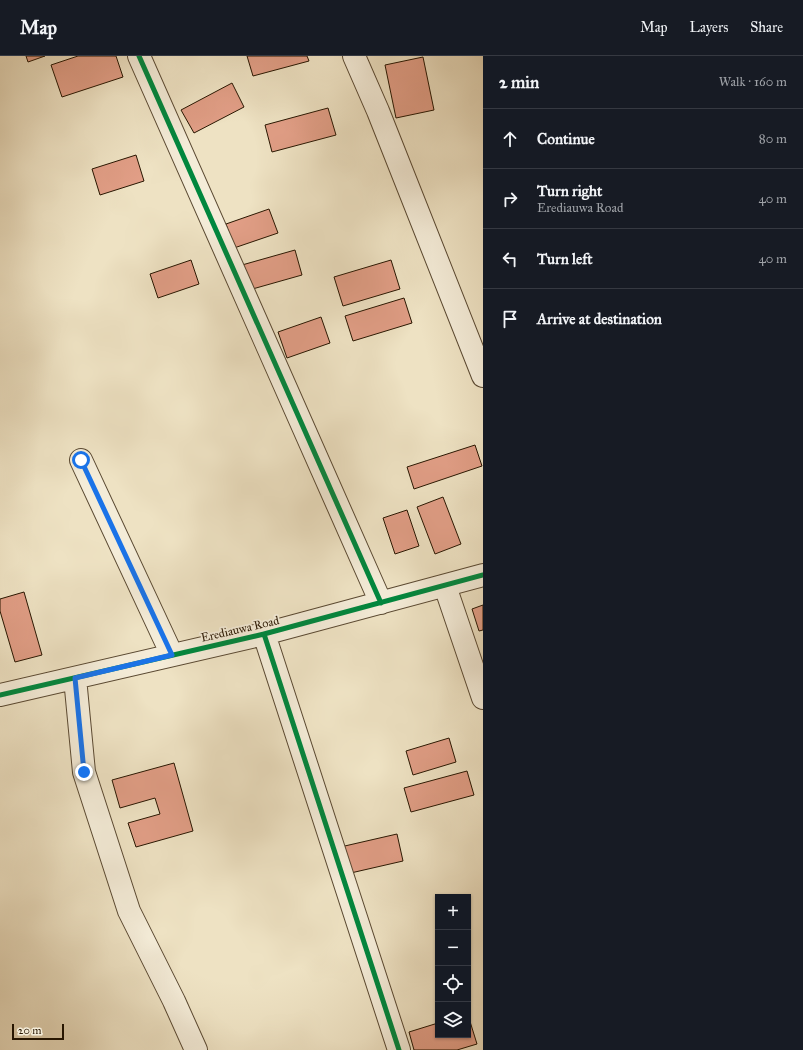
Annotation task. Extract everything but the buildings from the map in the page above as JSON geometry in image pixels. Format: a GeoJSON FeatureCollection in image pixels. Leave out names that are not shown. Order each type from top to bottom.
{"type":"FeatureCollection","features":[{"type":"Feature","properties":{"kind":"street"},"geometry":{"type":"LineString","coordinates":[[139,56],[381,602]]}},
{"type":"Feature","properties":{"kind":"street"},"geometry":{"type":"LineString","coordinates":[[354,56],[378,111],[483,376]]}},
{"type":"Feature","properties":{"kind":"street"},"geometry":{"type":"LineString","coordinates":[[81,460],[172,655]]}},
{"type":"Feature","properties":{"kind":"street","name":"Erediauwa Road"},"geometry":{"type":"LineString","coordinates":[[0,695],[264,634],[483,575]]}},
{"type":"Feature","properties":{"kind":"street"},"geometry":{"type":"LineString","coordinates":[[445,586],[483,698]]}},
{"type":"Feature","properties":{"kind":"street"},"geometry":{"type":"LineString","coordinates":[[264,634],[399,1050]]}},
{"type":"Feature","properties":{"kind":"street"},"geometry":{"type":"LineString","coordinates":[[75,678],[84,772],[126,904],[196,1050]]}},
{"type":"Feature","properties":{"kind":"cycle path"},"geometry":{"type":"LineString","coordinates":[[139,56],[381,603]]}},
{"type":"Feature","properties":{"kind":"cycle path"},"geometry":{"type":"LineString","coordinates":[[0,695],[264,634],[483,575]]}},
{"type":"Feature","properties":{"kind":"cycle path"},"geometry":{"type":"LineString","coordinates":[[264,634],[399,1050]]}},
{"type":"Feature","properties":{"kind":"route"},"geometry":{"type":"LineString","coordinates":[[81,460],[172,655],[75,678],[84,772]]}}]}
